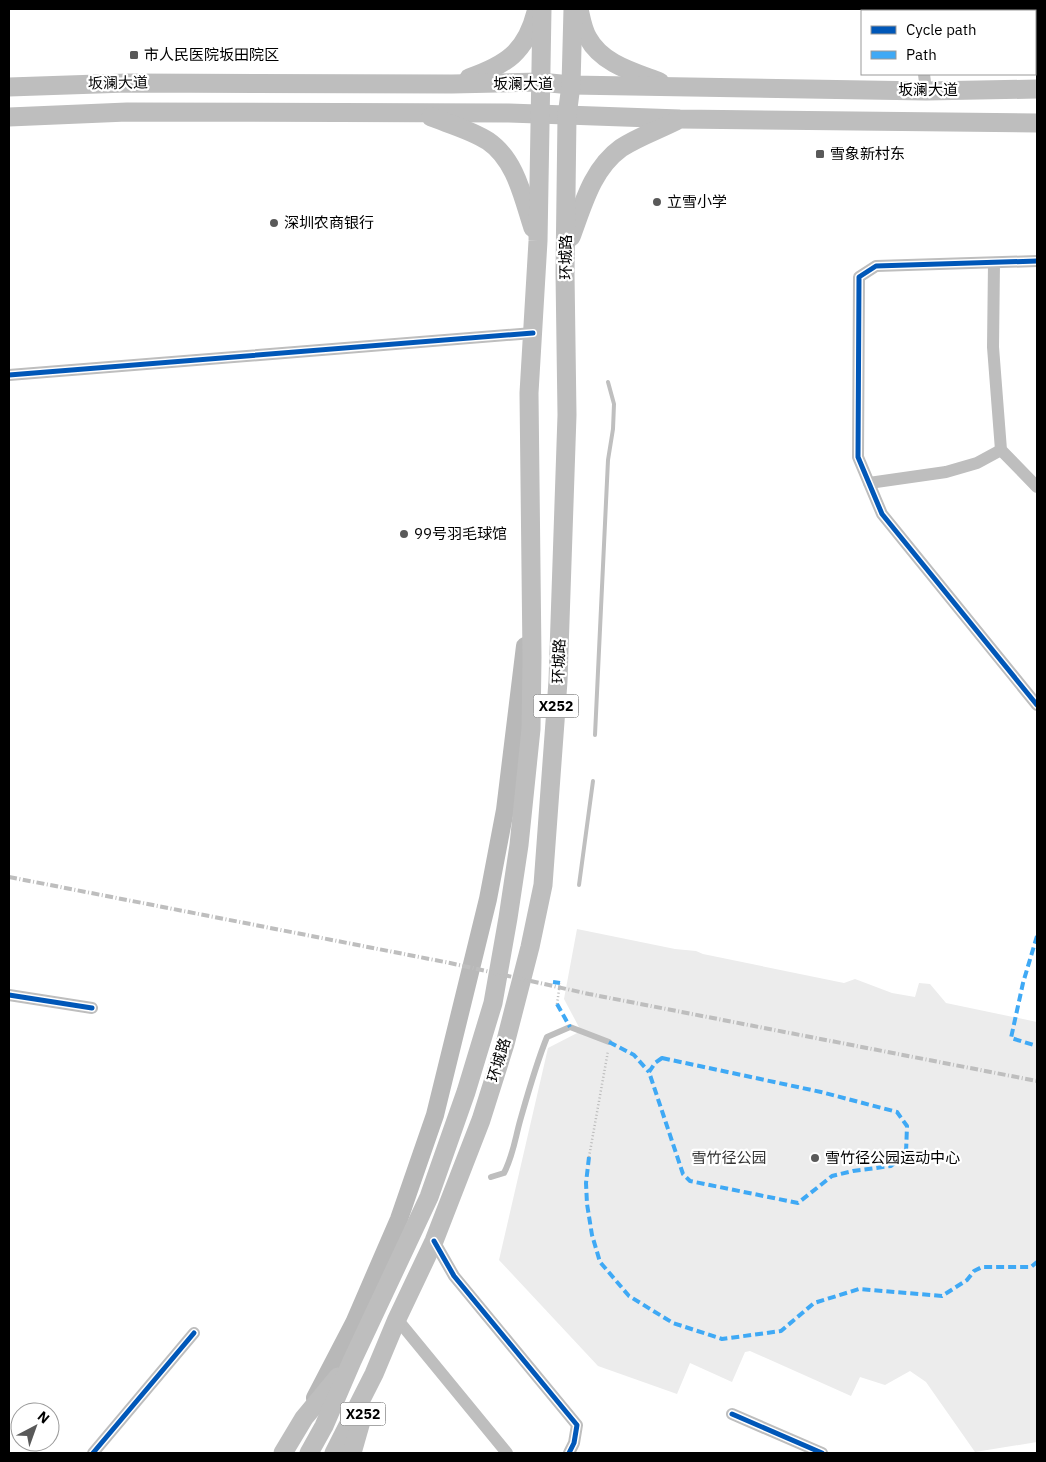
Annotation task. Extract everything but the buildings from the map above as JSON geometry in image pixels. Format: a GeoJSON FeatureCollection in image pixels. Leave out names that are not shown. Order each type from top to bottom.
{"type":"FeatureCollection","features":[{"type":"Feature","properties":{"kind":"main road"},"geometry":{"type":"LineString","coordinates":[[452,84],[491,70],[512,57],[528,37],[537,9]]}},
{"type":"Feature","properties":{"kind":"main road","name":"环城路"},"geometry":{"type":"LineString","coordinates":[[352,1361],[429,1197],[466,1092],[493,1003],[519,845],[531,729],[532,588],[529,393],[538,241],[542,9]]}},
{"type":"Feature","properties":{"kind":"main road","name":"环城路"},"geometry":{"type":"LineString","coordinates":[[374,1374],[397,1319],[434,1241],[481,1120],[505,1044],[530,947],[543,885],[559,672],[566,415],[568,116],[571,85],[573,9]]}},
{"type":"Feature","properties":{"kind":"main road"},"geometry":{"type":"LineString","coordinates":[[579,9],[588,38],[597,51],[616,65],[672,87]]}},
{"type":"Feature","properties":{"kind":"main road","name":"坂澜大道"},"geometry":{"type":"LineString","coordinates":[[9,87],[126,83],[452,84],[540,82],[571,85],[672,87],[925,82],[1037,89]]}},
{"type":"Feature","properties":{"kind":"main road","name":"坂澜大道"},"geometry":{"type":"LineString","coordinates":[[9,117],[127,112],[539,114],[680,119],[1037,123]]}},
{"type":"Feature","properties":{"kind":"main road"},"geometry":{"type":"LineString","coordinates":[[422,114],[478,135],[496,147],[514,173],[538,241]]}},
{"type":"Feature","properties":{"kind":"main road"},"geometry":{"type":"LineString","coordinates":[[566,250],[590,187],[599,172],[620,149],[638,138],[680,119]]}},
{"type":"Feature","properties":{"kind":"main road"},"geometry":{"type":"LineString","coordinates":[[283,1453],[304,1418],[354,1323],[399,1219],[435,1115],[488,899],[505,810],[532,588]]}},
{"type":"Feature","properties":{"kind":"main road"},"geometry":{"type":"LineString","coordinates":[[304,1418],[352,1361]]}},
{"type":"Feature","properties":{"kind":"main road"},"geometry":{"type":"LineString","coordinates":[[308,1453],[324,1426],[352,1361]]}},
{"type":"Feature","properties":{"kind":"main road"},"geometry":{"type":"LineString","coordinates":[[334,1453],[374,1374]]}},
{"type":"Feature","properties":{"kind":"main road","name":"X252"},"geometry":{"type":"LineString","coordinates":[[352,1453],[374,1374]]}},
{"type":"Feature","properties":{"kind":"street"},"geometry":{"type":"LineString","coordinates":[[1037,262],[876,266],[859,277],[858,457],[882,514],[1037,705]]}},
{"type":"Feature","properties":{"kind":"street"},"geometry":{"type":"LineString","coordinates":[[994,263],[993,347],[1001,450],[1037,488]]}},
{"type":"Feature","properties":{"kind":"street"},"geometry":{"type":"LineString","coordinates":[[9,375],[533,333]]}},
{"type":"Feature","properties":{"kind":"street"},"geometry":{"type":"LineString","coordinates":[[869,483],[946,472],[977,463],[1001,450]]}},
{"type":"Feature","properties":{"kind":"street"},"geometry":{"type":"LineString","coordinates":[[9,995],[92,1008]]}},
{"type":"Feature","properties":{"kind":"street"},"geometry":{"type":"LineString","coordinates":[[434,1241],[454,1276],[577,1425],[574,1443],[569,1453]]}},
{"type":"Feature","properties":{"kind":"street"},"geometry":{"type":"LineString","coordinates":[[397,1319],[507,1453]]}},
{"type":"Feature","properties":{"kind":"street"},"geometry":{"type":"LineString","coordinates":[[93,1453],[194,1333]]}},
{"type":"Feature","properties":{"kind":"street"},"geometry":{"type":"LineString","coordinates":[[732,1414],[822,1453]]}},
{"type":"Feature","properties":{"kind":"lane"},"geometry":{"type":"LineString","coordinates":[[491,1177],[504,1173],[510,1161],[538,1058],[547,1037],[570,1027],[609,1042]]}},
{"type":"Feature","properties":{"kind":"path"},"geometry":{"type":"LineString","coordinates":[[557,1004],[560,983]]}},
{"type":"Feature","properties":{"kind":"path"},"geometry":{"type":"LineString","coordinates":[[589,1157],[609,1042]]}},
{"type":"Feature","properties":{"kind":"green space","name":"雪竹径公园"},"geometry":{"type":"Polygon","coordinates":[[[577,929],[675,949],[696,951],[844,983],[855,979],[892,993],[915,997],[919,983],[930,984],[946,1003],[1037,1022],[1037,1442],[975,1452],[926,1382],[910,1371],[885,1385],[860,1377],[851,1396],[750,1351],[745,1352],[732,1382],[690,1363],[677,1394],[598,1366],[499,1260],[548,1048],[581,1031],[564,999],[577,929]]]}},
{"type":"Feature","properties":{"kind":"waterway"},"geometry":{"type":"LineString","coordinates":[[595,735],[608,460],[613,429],[614,404],[608,382]]}},
{"type":"Feature","properties":{"kind":"waterway"},"geometry":{"type":"LineString","coordinates":[[579,885],[593,781]]}},
{"type":"Feature","properties":{"kind":"railway"},"geometry":{"type":"LineString","coordinates":[[9,877],[450,963],[589,994],[1037,1081]]}},
{"type":"Feature","properties":{"kind":"marked path"},"geometry":{"type":"LineString","coordinates":[[1037,936],[1023,983],[1011,1038],[1037,1046]]}},
{"type":"Feature","properties":{"kind":"marked path"},"geometry":{"type":"LineString","coordinates":[[553,982],[560,983]]}},
{"type":"Feature","properties":{"kind":"marked path"},"geometry":{"type":"LineString","coordinates":[[557,1004],[570,1027]]}},
{"type":"Feature","properties":{"kind":"marked path"},"geometry":{"type":"LineString","coordinates":[[609,1042],[634,1055],[649,1072]]}},
{"type":"Feature","properties":{"kind":"marked path"},"geometry":{"type":"LineString","coordinates":[[662,1058],[821,1092],[897,1112],[907,1126],[906,1153],[891,1166],[832,1176],[798,1203],[690,1181],[683,1174],[649,1072],[655,1063],[662,1058]]}},
{"type":"Feature","properties":{"kind":"marked path"},"geometry":{"type":"LineString","coordinates":[[589,1157],[586,1183],[587,1204],[592,1235],[600,1262],[629,1296],[673,1323],[722,1339],[781,1331],[814,1303],[859,1289],[942,1296],[967,1280],[974,1271],[982,1267],[1031,1267],[1037,1262]]}},
{"type":"Feature","properties":{"kind":"cycle path"},"geometry":{"type":"LineString","coordinates":[[1037,261],[876,266],[859,277],[858,457],[882,514],[1037,705]]}},
{"type":"Feature","properties":{"kind":"cycle path"},"geometry":{"type":"LineString","coordinates":[[9,375],[533,333]]}},
{"type":"Feature","properties":{"kind":"cycle path"},"geometry":{"type":"LineString","coordinates":[[9,995],[92,1008]]}},
{"type":"Feature","properties":{"kind":"cycle path"},"geometry":{"type":"LineString","coordinates":[[434,1241],[454,1276],[577,1425],[574,1443],[569,1453]]}},
{"type":"Feature","properties":{"kind":"cycle path"},"geometry":{"type":"LineString","coordinates":[[93,1453],[194,1333]]}},
{"type":"Feature","properties":{"kind":"cycle path"},"geometry":{"type":"LineString","coordinates":[[732,1414],[822,1453]]}},
{"type":"Feature","properties":{"kind":"place","name":"市人民医院坂田院区"},"geometry":{"type":"Point","coordinates":[134,55]}},
{"type":"Feature","properties":{"kind":"place","name":"雪象新村东"},"geometry":{"type":"Point","coordinates":[820,154]}},
{"type":"Feature","properties":{"kind":"place","name":"立雪小学"},"geometry":{"type":"Point","coordinates":[657,202]}},
{"type":"Feature","properties":{"kind":"place","name":"深圳农商银行"},"geometry":{"type":"Point","coordinates":[274,223]}},
{"type":"Feature","properties":{"kind":"place","name":"99号羽毛球馆"},"geometry":{"type":"Point","coordinates":[404,534]}},
{"type":"Feature","properties":{"kind":"place","name":"雪竹径公园运动中心"},"geometry":{"type":"Point","coordinates":[815,1158]}}]}
